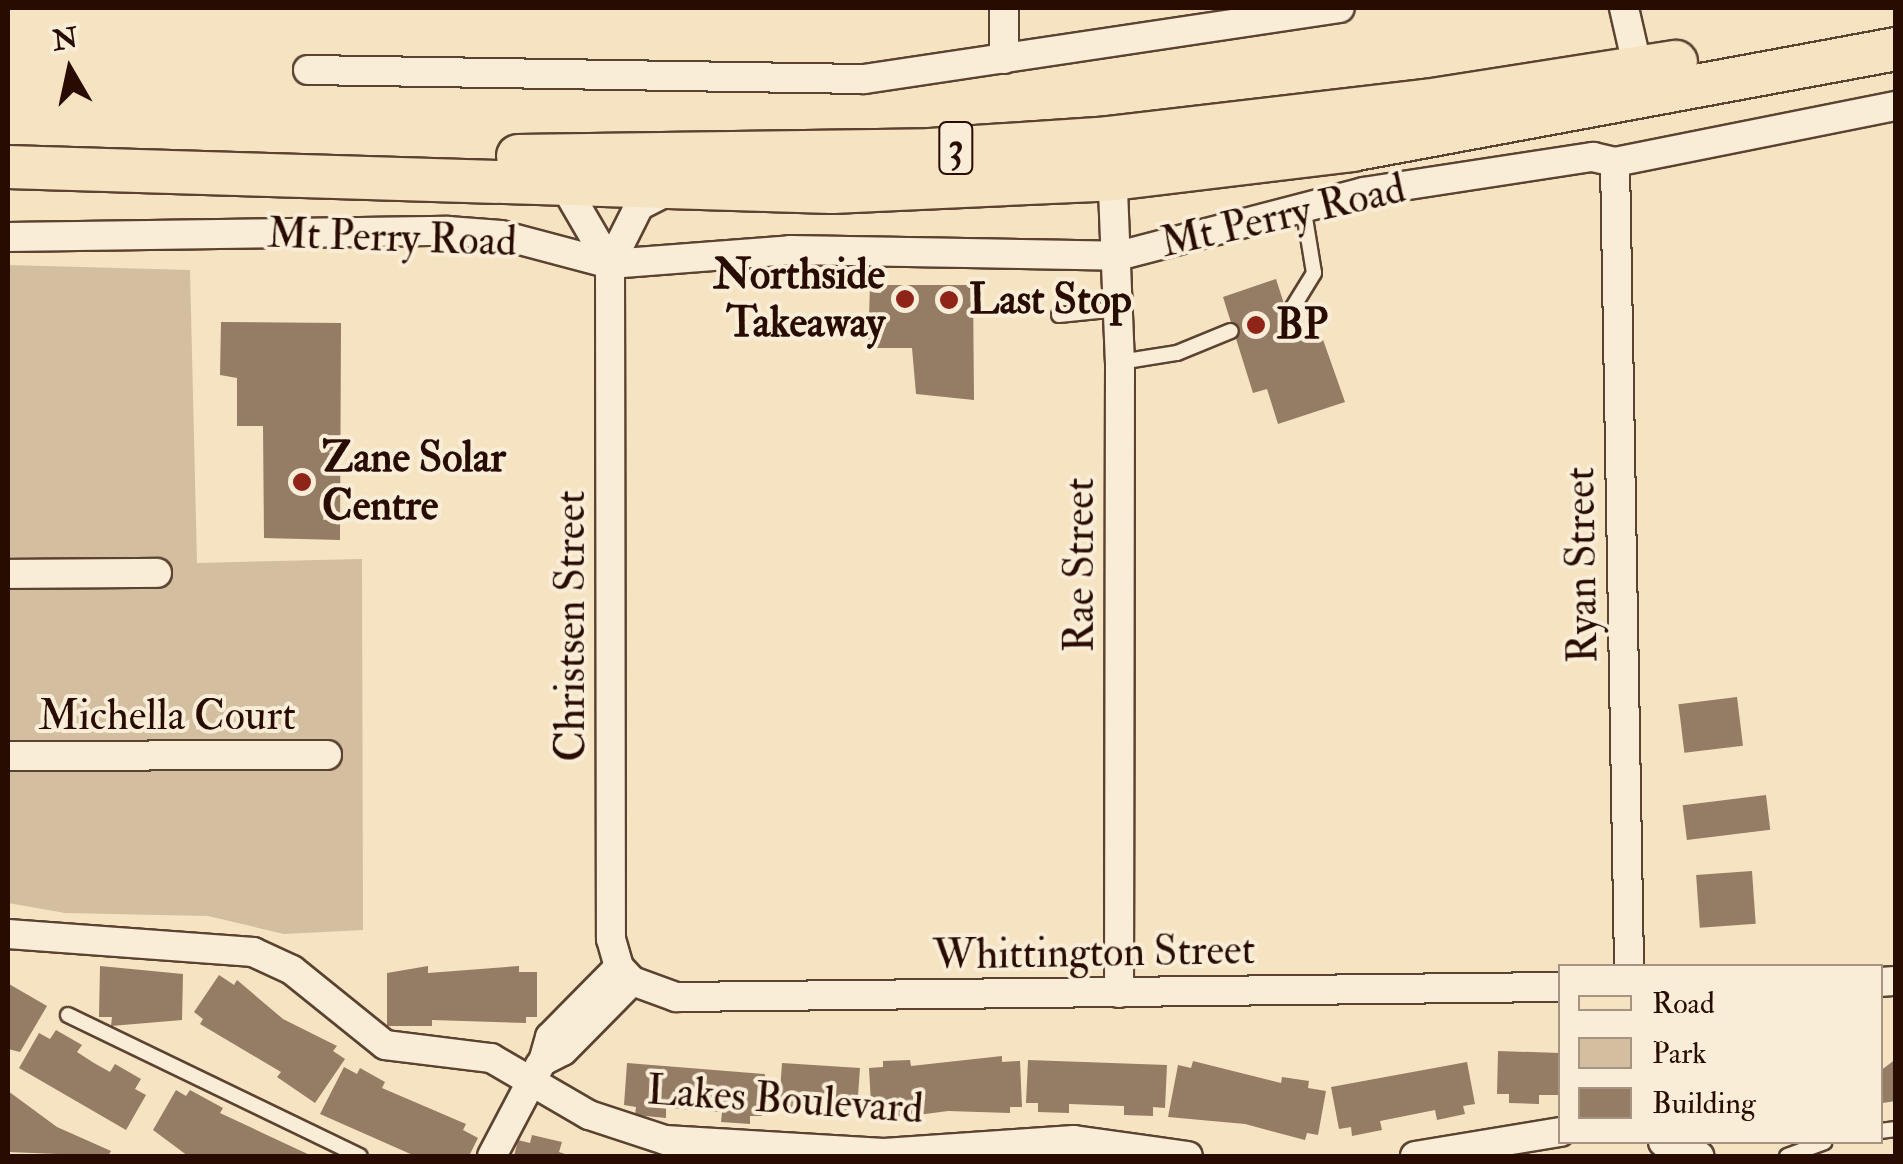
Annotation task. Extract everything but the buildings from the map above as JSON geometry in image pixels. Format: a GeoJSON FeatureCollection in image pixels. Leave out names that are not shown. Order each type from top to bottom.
{"type":"FeatureCollection","features":[{"type":"Feature","properties":{"kind":"main road","name":"Mt Perry Road"},"geometry":{"type":"LineString","coordinates":[[8,144],[235,156],[930,150],[1111,158],[1351,150],[1896,20]]}},
{"type":"Feature","properties":{"kind":"main road","name":"Mt Perry Road"},"geometry":{"type":"LineString","coordinates":[[1641,83],[1896,49]]}},
{"type":"Feature","properties":{"kind":"main road","name":"Mt Perry Road"},"geometry":{"type":"LineString","coordinates":[[8,167],[832,192],[1111,158]]}},
{"type":"Feature","properties":{"kind":"street"},"geometry":{"type":"LineString","coordinates":[[1004,8],[1004,59]]}},
{"type":"Feature","properties":{"kind":"street"},"geometry":{"type":"LineString","coordinates":[[308,70],[864,79],[1004,59],[1234,16],[1340,8]]}},
{"type":"Feature","properties":{"kind":"street"},"geometry":{"type":"LineString","coordinates":[[1624,8],[1641,83]]}},
{"type":"Feature","properties":{"kind":"street","name":"Mt Perry Road"},"geometry":{"type":"LineString","coordinates":[[8,237],[448,231],[502,235],[610,264],[790,250],[1118,256],[1303,205],[1593,157],[1615,162],[1882,108],[1896,96]]}},
{"type":"Feature","properties":{"kind":"street","name":"Rae Street"},"geometry":{"type":"LineString","coordinates":[[1111,158],[1120,362],[1119,993]]}},
{"type":"Feature","properties":{"kind":"street","name":"Ryan Street"},"geometry":{"type":"LineString","coordinates":[[1615,162],[1628,964]]}},
{"type":"Feature","properties":{"kind":"street"},"geometry":{"type":"LineString","coordinates":[[564,185],[610,264]]}},
{"type":"Feature","properties":{"kind":"street","name":"Christsen Street"},"geometry":{"type":"LineString","coordinates":[[626,974],[611,939],[610,264],[639,206],[673,188]]}},
{"type":"Feature","properties":{"kind":"street"},"geometry":{"type":"LineString","coordinates":[[8,574],[157,573]]}},
{"type":"Feature","properties":{"kind":"street","name":"Michella Court"},"geometry":{"type":"LineString","coordinates":[[8,756],[327,755]]}},
{"type":"Feature","properties":{"kind":"street","name":"Lakes Boulevard"},"geometry":{"type":"LineString","coordinates":[[8,934],[252,952],[292,970],[384,1045],[491,1058],[536,1070],[589,1115],[665,1140],[884,1152],[1074,1140],[1188,1156]]}},
{"type":"Feature","properties":{"kind":"street"},"geometry":{"type":"LineString","coordinates":[[492,1156],[536,1070],[563,1050],[626,974]]}},
{"type":"Feature","properties":{"kind":"street","name":"Whittington Street"},"geometry":{"type":"LineString","coordinates":[[626,974],[676,997],[1558,988]]}},
{"type":"Feature","properties":{"kind":"street"},"geometry":{"type":"LineString","coordinates":[[1415,1156],[1558,1132]]}},
{"type":"Feature","properties":{"kind":"street"},"geometry":{"type":"LineString","coordinates":[[1668,1144],[1699,1156]]}},
{"type":"Feature","properties":{"kind":"lane"},"geometry":{"type":"LineString","coordinates":[[1290,312],[1314,273],[1303,205]]}},
{"type":"Feature","properties":{"kind":"lane"},"geometry":{"type":"LineString","coordinates":[[1059,315],[1119,308]]}},
{"type":"Feature","properties":{"kind":"lane"},"geometry":{"type":"LineString","coordinates":[[1120,362],[1177,353],[1231,331]]}},
{"type":"Feature","properties":{"kind":"lane"},"geometry":{"type":"LineString","coordinates":[[68,1015],[360,1156]]}},
{"type":"Feature","properties":{"kind":"lane"},"geometry":{"type":"LineString","coordinates":[[1787,1156],[1820,1144]]}},
{"type":"Feature","properties":{"kind":"green space"},"geometry":{"type":"Polygon","coordinates":[[[8,265],[190,270],[197,563],[362,559],[363,930],[284,934],[208,916],[65,913],[8,903],[8,265]]]}},
{"type":"Feature","properties":{"kind":"place","name":"Northside Takeaway"},"geometry":{"type":"Point","coordinates":[905,299]}},
{"type":"Feature","properties":{"kind":"place","name":"Last Stop"},"geometry":{"type":"Point","coordinates":[949,300]}},
{"type":"Feature","properties":{"kind":"place","name":"BP"},"geometry":{"type":"Point","coordinates":[1256,325]}},
{"type":"Feature","properties":{"kind":"place","name":"Zane Solar Centre"},"geometry":{"type":"Point","coordinates":[302,482]}}]}
